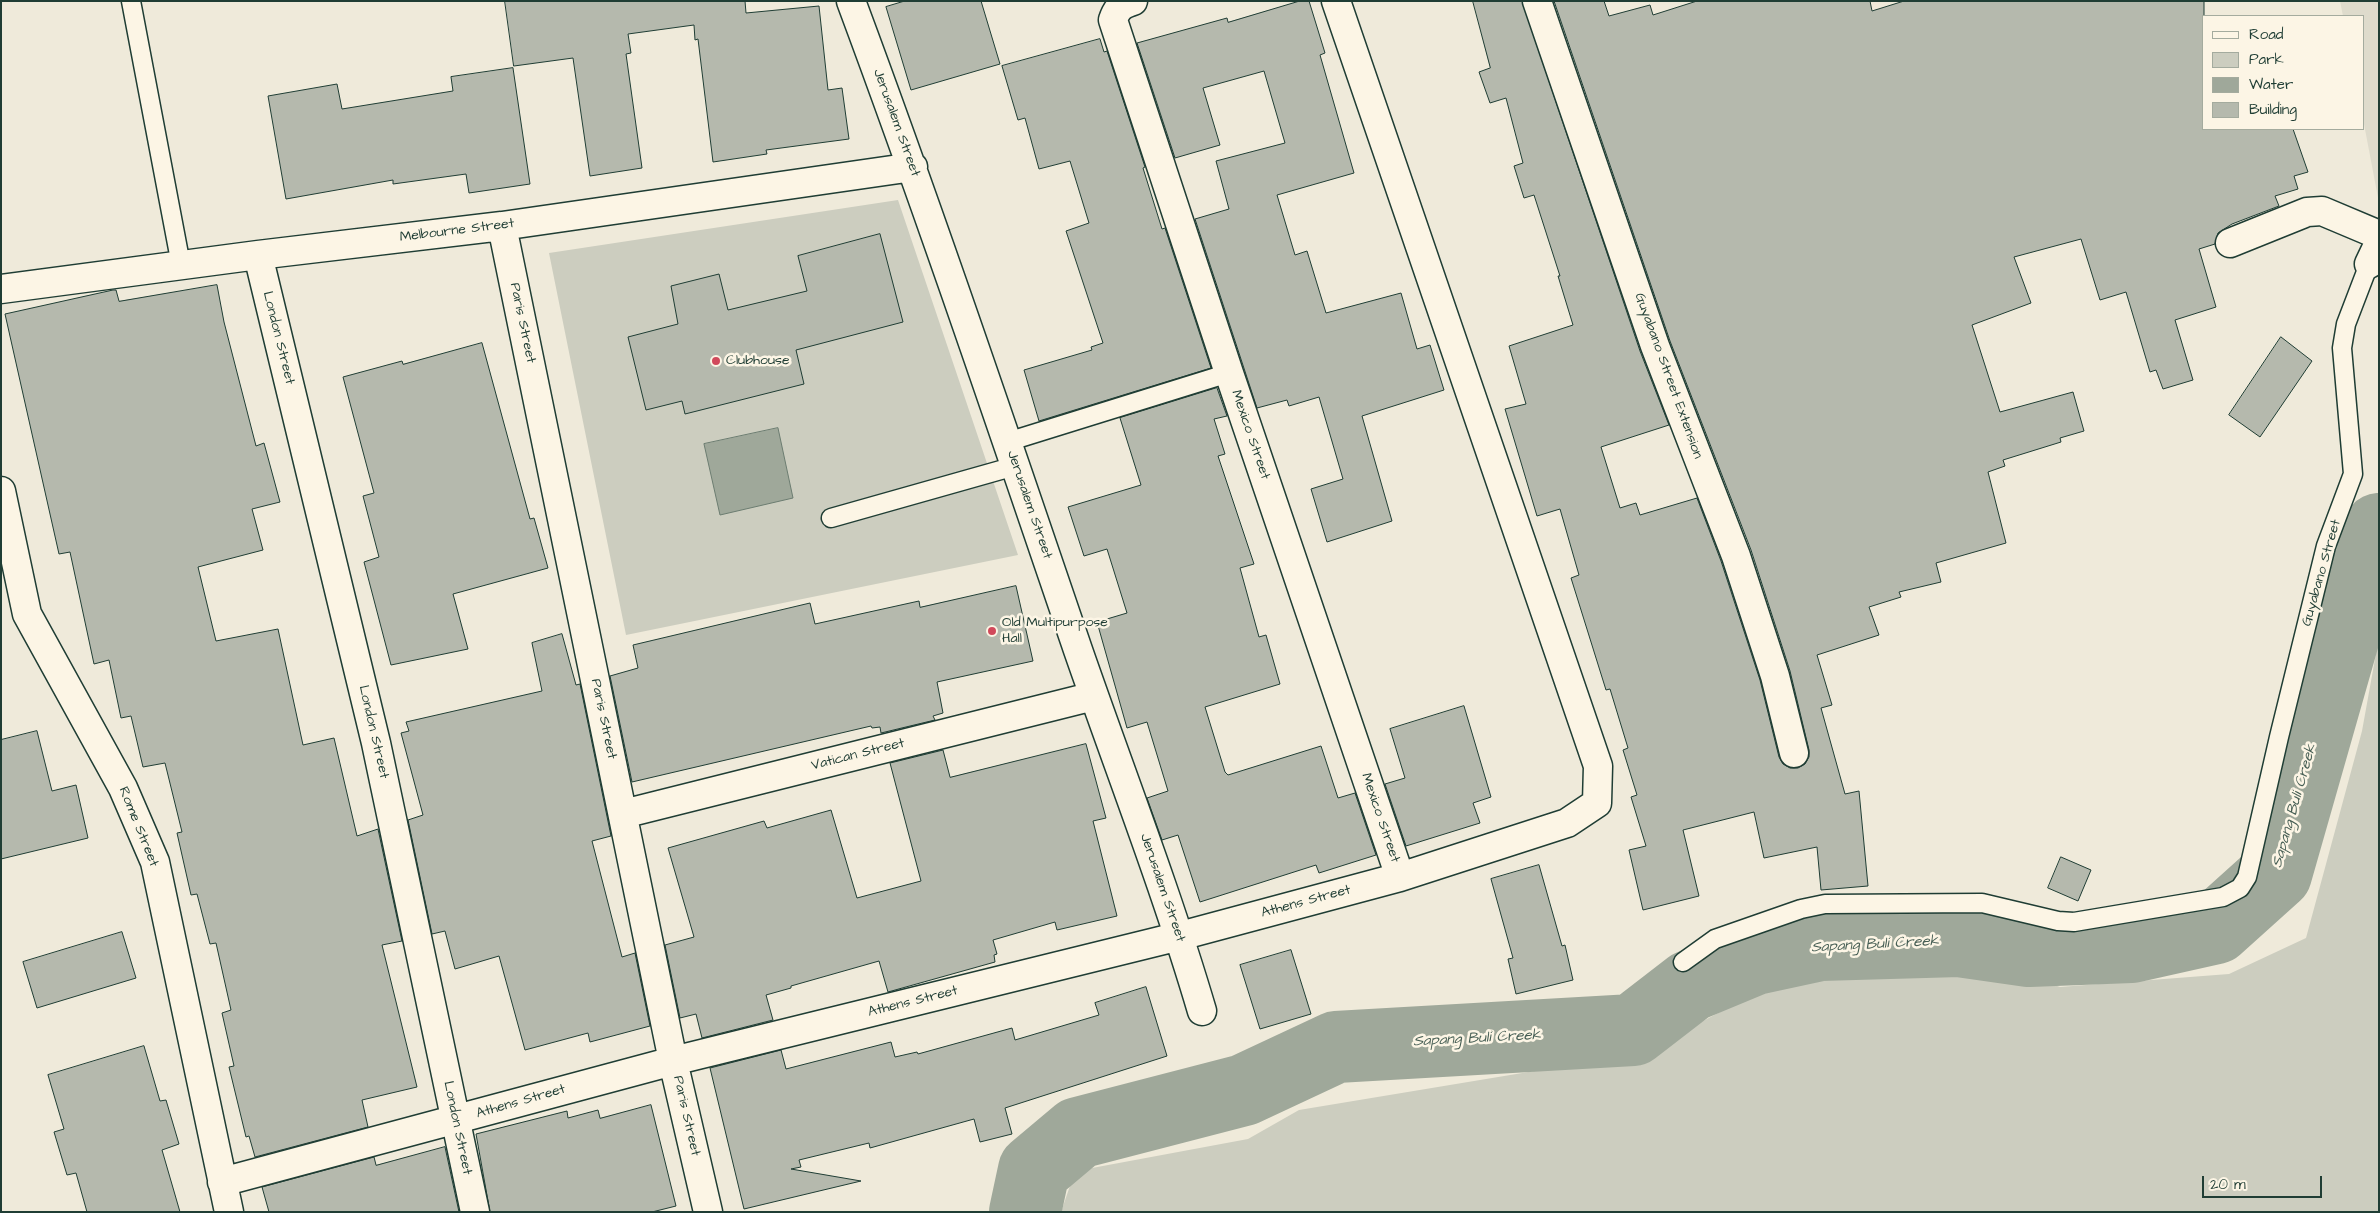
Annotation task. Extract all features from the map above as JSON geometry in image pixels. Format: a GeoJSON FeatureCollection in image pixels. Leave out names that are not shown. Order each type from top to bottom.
{"type":"FeatureCollection","features":[{"type":"Feature","properties":{"kind":"street","name":"Jerusalem Street"},"geometry":{"type":"LineString","coordinates":[[852,1],[913,167],[1094,696],[1180,936],[1202,1011]]}},
{"type":"Feature","properties":{"kind":"street","name":"Mexico Street"},"geometry":{"type":"LineString","coordinates":[[1133,1],[1122,5],[1116,10],[1113,20],[1229,373],[1400,877]]}},
{"type":"Feature","properties":{"kind":"street","name":"Athens Street"},"geometry":{"type":"LineString","coordinates":[[222,1182],[673,1061],[1180,936],[1400,877],[1567,823],[1597,803],[1598,766],[1336,1]]}},
{"type":"Feature","properties":{"kind":"street","name":"Guyabano Street Extension"},"geometry":{"type":"LineString","coordinates":[[1536,1],[1655,346],[1736,556],[1775,676],[1794,753]]}},
{"type":"Feature","properties":{"kind":"street","name":"Melbourne Street"},"geometry":{"type":"LineString","coordinates":[[1,289],[258,255],[502,226],[913,167]]}},
{"type":"Feature","properties":{"kind":"street"},"geometry":{"type":"LineString","coordinates":[[2230,243],[2315,210],[2322,211],[2379,235]]}},
{"type":"Feature","properties":{"kind":"street","name":"Paris Street"},"geometry":{"type":"LineString","coordinates":[[502,226],[673,1061],[708,1212]]}},
{"type":"Feature","properties":{"kind":"street","name":"London Street"},"geometry":{"type":"LineString","coordinates":[[258,255],[376,743],[475,1212]]}},
{"type":"Feature","properties":{"kind":"street","name":"Rome Street"},"geometry":{"type":"LineString","coordinates":[[1,491],[27,614],[123,788],[155,862],[229,1212]]}},
{"type":"Feature","properties":{"kind":"street","name":"Vatican Street"},"geometry":{"type":"LineString","coordinates":[[623,814],[1094,696]]}},
{"type":"Feature","properties":{"kind":"lane"},"geometry":{"type":"LineString","coordinates":[[131,1],[180,265]]}},
{"type":"Feature","properties":{"kind":"lane","name":"Guyabano Street"},"geometry":{"type":"LineString","coordinates":[[1683,962],[1714,939],[1801,909],[1825,904],[1982,904],[2058,921],[2074,922],[2223,897],[2240,888],[2247,876],[2278,737],[2326,546],[2353,474],[2342,348],[2346,324],[2374,253]]}},
{"type":"Feature","properties":{"kind":"lane"},"geometry":{"type":"LineString","coordinates":[[831,518],[1229,373]]}},
{"type":"Feature","properties":{"kind":"shaded area"},"geometry":{"type":"Polygon","coordinates":[[[2340,1],[2379,1],[2379,203],[2365,129],[2365,15],[2343,15],[2340,1]]]}},
{"type":"Feature","properties":{"kind":"green space"},"geometry":{"type":"Polygon","coordinates":[[[898,200],[1018,555],[626,635],[549,253],[898,200]]]}},
{"type":"Feature","properties":{"kind":"green space"},"geometry":{"type":"Polygon","coordinates":[[[2379,637],[2379,1212],[1061,1212],[1071,1183],[1092,1168],[1248,1139],[1299,1110],[1643,1053],[1808,965],[1999,965],[2060,987],[2229,974],[2306,938],[2362,731],[2379,637]]]}},
{"type":"Feature","properties":{"kind":"water"},"geometry":{"type":"Polygon","coordinates":[[[778,428],[793,498],[720,515],[704,444],[778,428]]]}},
{"type":"Feature","properties":{"kind":"building"},"geometry":{"type":"Polygon","coordinates":[[[505,1],[745,1],[746,13],[819,6],[828,90],[842,88],[849,139],[766,150],[767,154],[713,162],[698,39],[695,40],[694,25],[628,34],[631,53],[626,54],[642,168],[590,176],[573,58],[514,66],[505,1]]]}},
{"type":"Feature","properties":{"kind":"building"},"geometry":{"type":"Polygon","coordinates":[[[905,1],[981,1],[1000,64],[911,90],[886,7],[905,1]]]}},
{"type":"Feature","properties":{"kind":"building"},"geometry":{"type":"Polygon","coordinates":[[[1300,1],[1309,1],[1325,53],[1320,55],[1354,173],[1277,195],[1295,255],[1307,251],[1326,313],[1401,293],[1417,349],[1430,345],[1444,390],[1362,416],[1392,521],[1327,542],[1311,489],[1343,479],[1319,397],[1289,406],[1287,400],[1257,408],[1195,219],[1229,209],[1216,161],[1285,143],[1264,71],[1203,88],[1220,145],[1175,158],[1137,43],[1227,18],[1228,22],[1300,1]]]}},
{"type":"Feature","properties":{"kind":"building"},"geometry":{"type":"Polygon","coordinates":[[[1473,1],[1522,1],[1640,351],[1669,425],[1601,447],[1620,508],[1636,503],[1640,515],[1697,498],[1721,561],[1760,680],[1779,757],[1783,764],[1790,768],[1798,768],[1805,764],[1809,757],[1809,750],[1790,671],[1751,550],[1670,341],[1554,1],[1604,1],[1609,16],[1650,5],[1653,15],[1697,1],[1870,1],[1872,11],[1904,1],[2204,1],[2204,15],[2202,15],[2202,130],[2293,130],[2308,172],[2294,176],[2298,189],[2275,196],[2279,206],[2232,224],[2218,233],[2215,244],[2199,249],[2216,307],[2175,320],[2193,380],[2163,389],[2156,370],[2150,372],[2126,292],[2100,300],[2081,239],[2014,257],[2031,303],[1972,325],[2000,412],[2073,392],[2084,431],[2060,438],[2061,442],[2003,460],[2005,466],[1988,472],[2006,543],[1936,563],[1941,582],[1899,592],[1901,597],[1869,607],[1879,635],[1817,655],[1832,705],[1821,708],[1845,794],[1859,791],[1868,886],[1821,890],[1817,847],[1764,858],[1754,812],[1683,830],[1699,896],[1643,910],[1629,850],[1646,846],[1631,797],[1637,795],[1623,750],[1628,748],[1610,689],[1606,690],[1571,578],[1579,575],[1560,509],[1537,516],[1505,409],[1526,404],[1509,346],[1573,325],[1558,276],[1560,276],[1534,195],[1524,198],[1514,166],[1523,163],[1506,98],[1490,103],[1479,72],[1490,68],[1473,1]]]}},
{"type":"Feature","properties":{"kind":"building"},"geometry":{"type":"Polygon","coordinates":[[[1100,39],[1104,52],[1107,51],[1145,167],[1143,168],[1162,229],[1165,228],[1211,368],[1039,421],[1024,370],[1092,350],[1091,347],[1103,343],[1066,231],[1089,223],[1070,161],[1039,169],[1025,118],[1018,120],[1002,66],[1100,39]]]}},
{"type":"Feature","properties":{"kind":"building"},"geometry":{"type":"Polygon","coordinates":[[[513,68],[530,184],[469,193],[466,174],[393,184],[393,180],[286,199],[268,96],[337,84],[342,109],[453,91],[451,77],[513,68]]]}},
{"type":"Feature","properties":{"kind":"building","name":"Clubhouse"},"geometry":{"type":"Polygon","coordinates":[[[880,234],[903,322],[796,350],[804,384],[685,414],[682,401],[646,410],[628,337],[678,324],[671,286],[719,274],[728,310],[807,291],[798,256],[880,234]]]}},
{"type":"Feature","properties":{"kind":"building"},"geometry":{"type":"Polygon","coordinates":[[[217,285],[224,322],[256,446],[264,443],[280,502],[252,509],[263,550],[198,567],[216,641],[278,629],[303,745],[334,738],[357,836],[378,829],[402,941],[382,945],[417,1087],[362,1100],[368,1127],[255,1157],[249,1136],[246,1137],[229,1067],[234,1066],[222,1013],[231,1010],[216,943],[210,944],[197,894],[191,895],[177,833],[182,832],[165,763],[143,767],[131,716],[121,718],[109,660],[94,664],[70,552],[59,554],[5,314],[113,290],[116,290],[119,301],[217,285]]]}},
{"type":"Feature","properties":{"kind":"building"},"geometry":{"type":"Polygon","coordinates":[[[2281,337],[2312,361],[2260,437],[2229,415],[2281,337]]]}},
{"type":"Feature","properties":{"kind":"building"},"geometry":{"type":"Polygon","coordinates":[[[482,343],[530,519],[534,518],[548,568],[453,594],[468,649],[391,665],[364,562],[379,557],[363,496],[374,493],[343,377],[402,361],[403,364],[482,343]]]}},
{"type":"Feature","properties":{"kind":"building"},"geometry":{"type":"Polygon","coordinates":[[[1217,388],[1227,416],[1214,419],[1225,454],[1218,456],[1254,564],[1240,568],[1259,637],[1266,635],[1280,684],[1205,707],[1225,772],[1228,775],[1321,746],[1338,798],[1355,793],[1376,855],[1319,873],[1316,865],[1200,902],[1178,835],[1162,840],[1147,798],[1168,791],[1147,722],[1127,728],[1097,622],[1127,613],[1107,549],[1084,556],[1068,507],[1141,485],[1120,418],[1217,388]]]}},
{"type":"Feature","properties":{"kind":"building"},"geometry":{"type":"Polygon","coordinates":[[[1016,586],[1033,661],[937,682],[943,713],[933,716],[935,720],[881,733],[880,727],[872,728],[871,726],[632,782],[610,676],[638,668],[633,645],[810,603],[815,624],[919,601],[920,607],[1016,586]]]}},
{"type":"Feature","properties":{"kind":"building"},"geometry":{"type":"Polygon","coordinates":[[[562,634],[576,685],[580,684],[611,836],[592,841],[622,957],[635,953],[650,1026],[590,1042],[588,1033],[525,1050],[499,956],[455,969],[445,931],[432,934],[408,820],[423,815],[401,733],[409,731],[406,722],[542,691],[532,643],[562,634]]]}},
{"type":"Feature","properties":{"kind":"building"},"geometry":{"type":"Polygon","coordinates":[[[1464,706],[1491,797],[1473,803],[1480,823],[1406,846],[1385,784],[1405,778],[1390,729],[1464,706]]]}},
{"type":"Feature","properties":{"kind":"building"},"geometry":{"type":"Polygon","coordinates":[[[37,731],[52,791],[76,785],[88,838],[1,859],[1,740],[37,731]]]}},
{"type":"Feature","properties":{"kind":"building"},"geometry":{"type":"Polygon","coordinates":[[[1086,744],[1106,818],[1093,821],[1117,916],[1057,930],[1055,922],[993,940],[997,954],[994,955],[995,962],[888,992],[879,961],[791,986],[791,988],[766,995],[773,1020],[702,1038],[696,1014],[680,1018],[665,945],[694,937],[668,848],[764,821],[767,828],[831,810],[857,898],[921,881],[890,763],[943,750],[950,777],[1086,744]]]}},
{"type":"Feature","properties":{"kind":"building"},"geometry":{"type":"Polygon","coordinates":[[[2061,857],[2091,870],[2078,901],[2048,888],[2061,857]]]}},
{"type":"Feature","properties":{"kind":"building"},"geometry":{"type":"Polygon","coordinates":[[[1539,865],[1562,946],[1565,945],[1573,980],[1516,994],[1508,959],[1513,958],[1491,879],[1539,865]]]}},
{"type":"Feature","properties":{"kind":"building"},"geometry":{"type":"Polygon","coordinates":[[[122,932],[136,978],[37,1008],[23,962],[122,932]]]}},
{"type":"Feature","properties":{"kind":"building"},"geometry":{"type":"Polygon","coordinates":[[[1291,950],[1311,1014],[1260,1029],[1240,965],[1291,950]]]}},
{"type":"Feature","properties":{"kind":"building"},"geometry":{"type":"Polygon","coordinates":[[[1146,987],[1167,1056],[1005,1108],[1012,1134],[980,1142],[974,1119],[870,1148],[869,1143],[799,1160],[801,1167],[791,1169],[861,1181],[744,1209],[710,1068],[781,1050],[786,1069],[891,1042],[895,1057],[917,1052],[918,1054],[1012,1028],[1015,1040],[1099,1015],[1095,1003],[1146,987]]]}},
{"type":"Feature","properties":{"kind":"building"},"geometry":{"type":"Polygon","coordinates":[[[144,1046],[160,1101],[166,1100],[179,1144],[162,1150],[180,1212],[87,1212],[76,1173],[67,1175],[54,1132],[64,1129],[48,1075],[144,1046]]]}},
{"type":"Feature","properties":{"kind":"building"},"geometry":{"type":"Polygon","coordinates":[[[651,1105],[676,1206],[652,1212],[490,1212],[476,1134],[567,1111],[568,1118],[598,1110],[600,1118],[651,1105]]]}},
{"type":"Feature","properties":{"kind":"building"},"geometry":{"type":"Polygon","coordinates":[[[445,1147],[459,1212],[269,1212],[262,1187],[374,1157],[376,1165],[445,1147]]]}},
{"type":"Feature","properties":{"kind":"waterway","name":"Sapang Buli Creek"},"geometry":{"type":"LineString","coordinates":[[1025,1212],[1034,1170],[1078,1133],[1244,1090],[1336,1047],[1633,1030],[1690,986],[1755,959],[1820,945],[1959,941],[2029,951],[2131,947],[2216,928],[2276,874],[2348,622],[2379,529]]}},
{"type":"Feature","properties":{"kind":"place","name":"Clubhouse"},"geometry":{"type":"Point","coordinates":[716,361]}},
{"type":"Feature","properties":{"kind":"place","name":"Old Multipurpose Hall"},"geometry":{"type":"Point","coordinates":[992,631]}}]}
